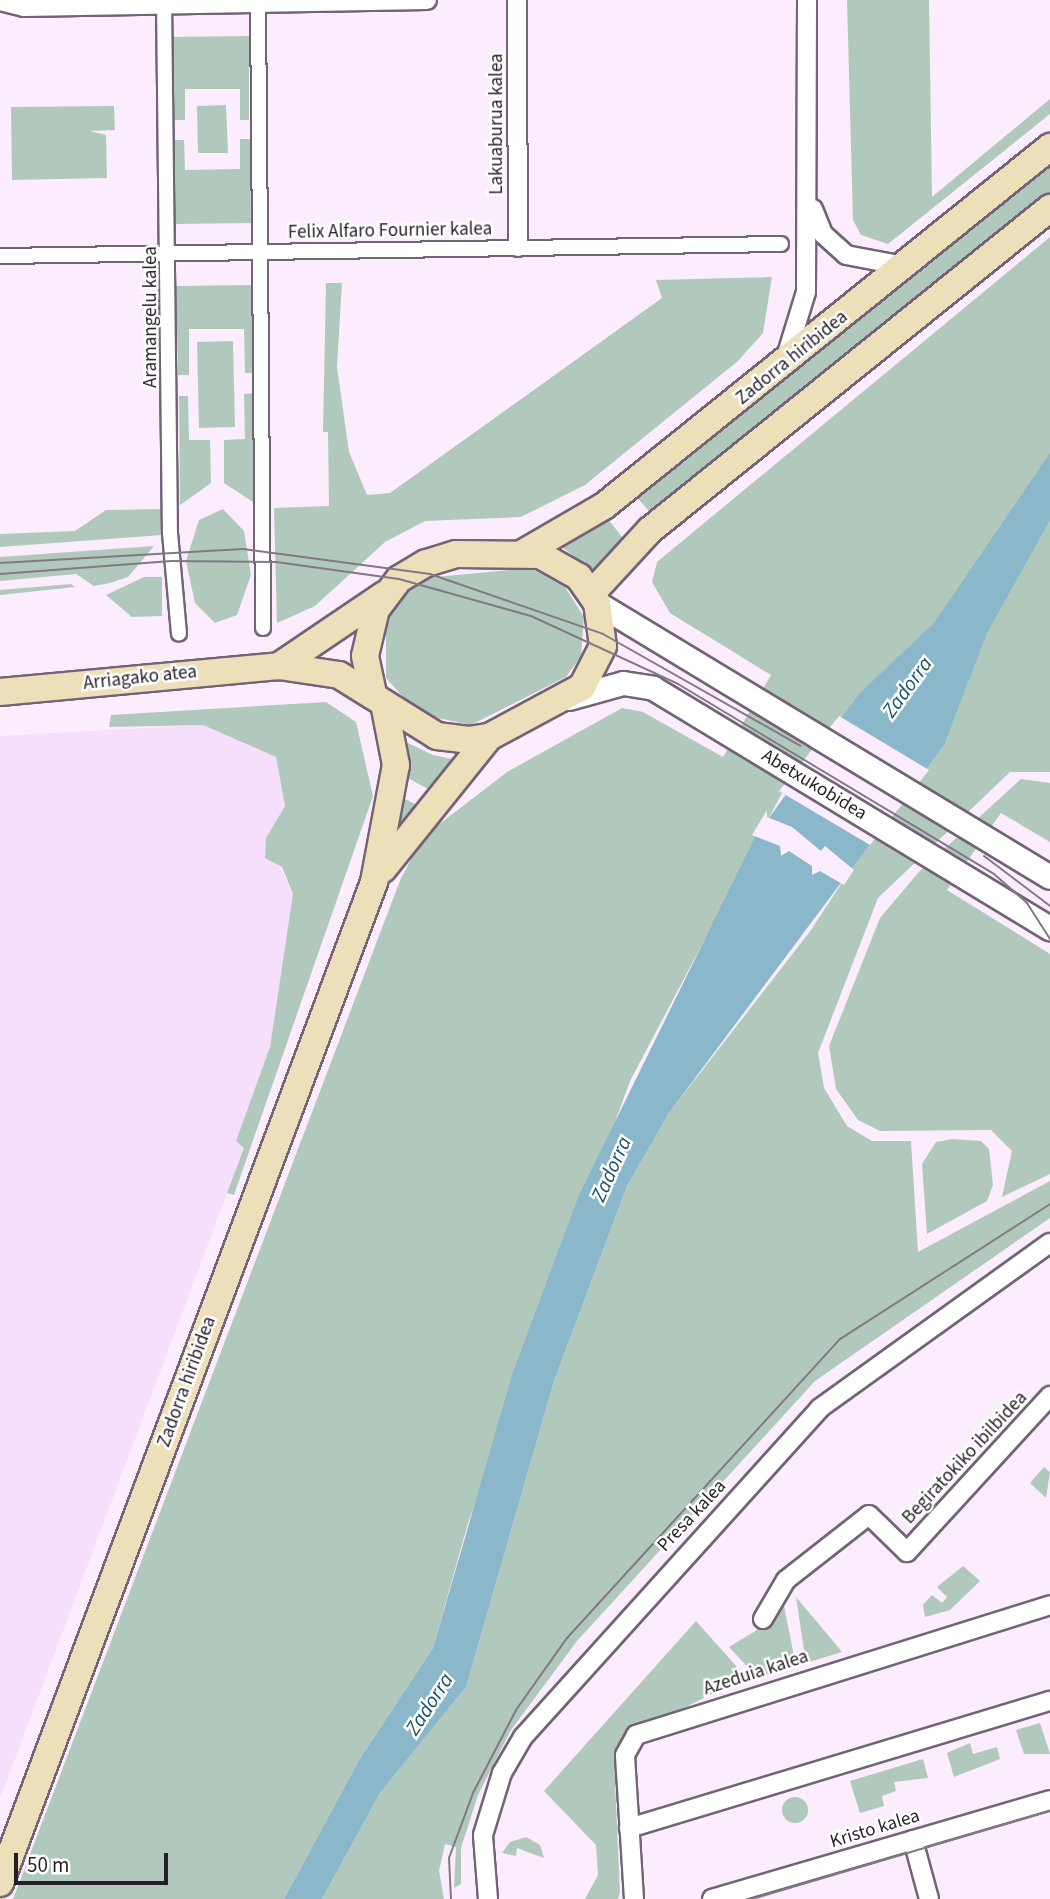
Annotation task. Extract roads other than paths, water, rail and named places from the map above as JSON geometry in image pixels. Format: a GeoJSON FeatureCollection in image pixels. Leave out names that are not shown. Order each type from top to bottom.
{"type":"FeatureCollection","features":[{"type":"Feature","properties":{"kind":"main road","name":"Zadorra hiribidea"},"geometry":{"type":"LineString","coordinates":[[523,553],[604,506],[782,367],[1050,147]]}},
{"type":"Feature","properties":{"kind":"main road"},"geometry":{"type":"LineString","coordinates":[[594,598],[650,530],[1050,208]]}},
{"type":"Feature","properties":{"kind":"main road","name":"Zadorra hiribidea"},"geometry":{"type":"LineString","coordinates":[[2,1871],[374,882],[396,765],[365,656],[376,609],[388,592],[410,570],[434,561],[523,553],[564,565],[594,598],[603,646],[590,674],[569,698],[489,737],[418,818],[374,882]]}},
{"type":"Feature","properties":{"kind":"main road","name":"Arriagako atea"},"geometry":{"type":"LineString","coordinates":[[279,666],[388,592]]}},
{"type":"Feature","properties":{"kind":"main road","name":"Arriagako atea"},"geometry":{"type":"LineString","coordinates":[[0,692],[279,666],[339,675],[379,699]]}},
{"type":"Feature","properties":{"kind":"main road","name":"Zadorra hiribidea"},"geometry":{"type":"LineString","coordinates":[[379,699],[437,736],[489,737]]}},
{"type":"Feature","properties":{"kind":"street"},"geometry":{"type":"LineString","coordinates":[[0,1],[24,7],[164,2],[427,0]]}},
{"type":"Feature","properties":{"kind":"street","name":"Lakuaburua kalea"},"geometry":{"type":"LineString","coordinates":[[517,0],[519,247]]}},
{"type":"Feature","properties":{"kind":"street"},"geometry":{"type":"LineString","coordinates":[[782,367],[802,318],[810,199],[807,0]]}},
{"type":"Feature","properties":{"kind":"street"},"geometry":{"type":"LineString","coordinates":[[258,1],[256,254],[263,628]]}},
{"type":"Feature","properties":{"kind":"street","name":"Aramangelu kalea"},"geometry":{"type":"LineString","coordinates":[[164,2],[170,254],[170,533],[179,634]]}},
{"type":"Feature","properties":{"kind":"street"},"geometry":{"type":"LineString","coordinates":[[810,199],[817,223],[835,247],[858,260],[905,266]]}},
{"type":"Feature","properties":{"kind":"street","name":"Felix Alfaro Fournier kalea"},"geometry":{"type":"LineString","coordinates":[[0,256],[781,244]]}},
{"type":"Feature","properties":{"kind":"street"},"geometry":{"type":"LineString","coordinates":[[594,598],[738,690],[1050,877]]}},
{"type":"Feature","properties":{"kind":"street","name":"Abetxukobidea"},"geometry":{"type":"LineString","coordinates":[[569,698],[638,683],[717,727],[1050,928]]}},
{"type":"Feature","properties":{"kind":"street","name":"Presa kalea"},"geometry":{"type":"LineString","coordinates":[[488,1899],[483,1835],[502,1773],[523,1737],[820,1408],[1050,1243]]}},
{"type":"Feature","properties":{"kind":"street","name":"Begiratokiko ibilbidea"},"geometry":{"type":"LineString","coordinates":[[763,1619],[786,1580],[869,1515],[907,1552],[1050,1396]]}},
{"type":"Feature","properties":{"kind":"street","name":"Azeduia kalea"},"geometry":{"type":"LineString","coordinates":[[634,1899],[625,1755],[636,1735],[1050,1605]]}},
{"type":"Feature","properties":{"kind":"street"},"geometry":{"type":"LineString","coordinates":[[629,1828],[1050,1701]]}},
{"type":"Feature","properties":{"kind":"street","name":"Kristo kalea"},"geometry":{"type":"LineString","coordinates":[[712,1899],[1050,1800]]}},
{"type":"Feature","properties":{"kind":"street"},"geometry":{"type":"LineString","coordinates":[[913,1840],[929,1899]]}},
{"type":"Feature","properties":{"kind":"water","name":"Zadorra"},"geometry":{"type":"Polygon","coordinates":[[[1050,453],[1050,520],[987,633],[944,745],[669,1113],[627,1186],[554,1381],[466,1687],[380,1793],[322,1899],[284,1899],[359,1760],[433,1648],[513,1372],[579,1195],[755,837],[859,694],[934,623],[1050,453]]]}},
{"type":"Feature","properties":{"kind":"tram line"},"geometry":{"type":"LineString","coordinates":[[0,563],[243,549],[430,574],[603,634],[801,746]]}},
{"type":"Feature","properties":{"kind":"tram line"},"geometry":{"type":"LineString","coordinates":[[0,574],[172,561],[276,562],[399,579],[531,616],[678,684],[994,874],[1027,903],[1050,939]]}},
{"type":"Feature","properties":{"kind":"tram line"},"geometry":{"type":"LineString","coordinates":[[984,856],[1050,906]]}},
{"type":"Feature","properties":{"kind":"tram line"},"geometry":{"type":"LineString","coordinates":[[451,1899],[449,1858],[473,1793],[516,1710],[567,1638],[840,1339],[1050,1204]]}},
{"type":"Feature","properties":{"kind":"tram line"},"geometry":{"type":"LineString","coordinates":[[752,1899],[1050,1811]]}}]}
